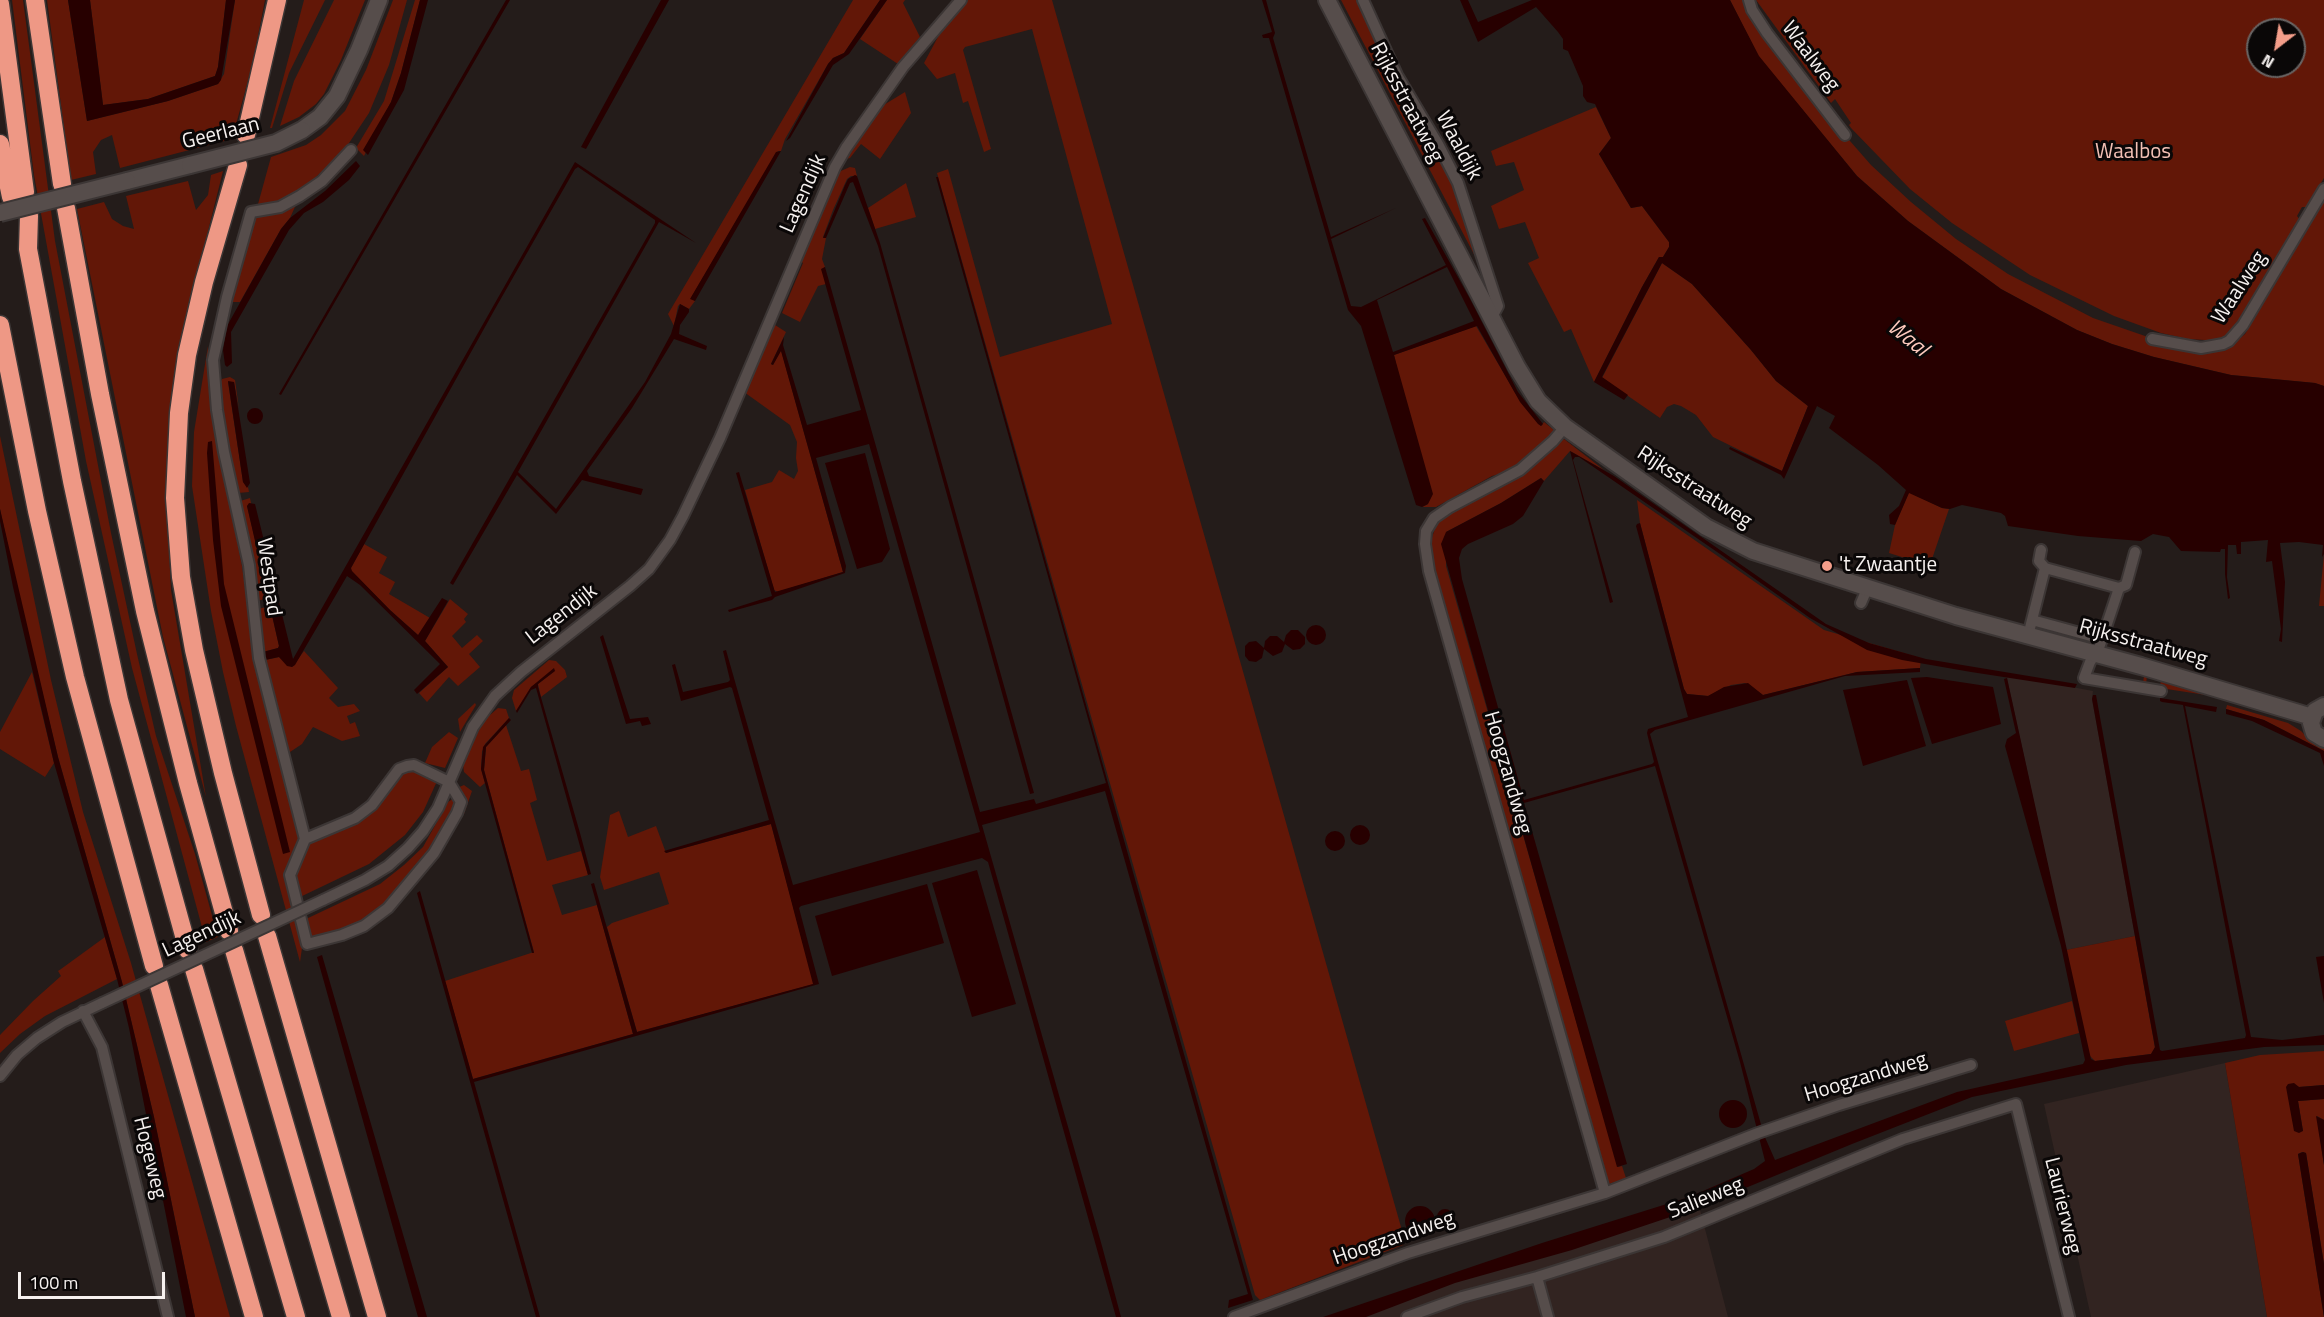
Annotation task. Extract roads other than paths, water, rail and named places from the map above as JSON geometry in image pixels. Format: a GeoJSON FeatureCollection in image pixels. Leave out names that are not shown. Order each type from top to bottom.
{"type":"FeatureCollection","features":[{"type":"Feature","properties":{"kind":"highway"},"geometry":{"type":"LineString","coordinates":[[35,0],[62,184]]}},
{"type":"Feature","properties":{"kind":"highway"},"geometry":{"type":"LineString","coordinates":[[0,4],[18,195],[0,144]]}},
{"type":"Feature","properties":{"kind":"highway"},"geometry":{"type":"LineString","coordinates":[[246,135],[278,4]]}},
{"type":"Feature","properties":{"kind":"highway"},"geometry":{"type":"LineString","coordinates":[[238,165],[204,282],[187,355],[179,413],[175,498],[181,578],[194,650],[223,773],[261,915]]}},
{"type":"Feature","properties":{"kind":"highway"},"geometry":{"type":"LineString","coordinates":[[66,208],[100,394],[145,610],[188,783],[229,931]]}},
{"type":"Feature","properties":{"kind":"highway"},"geometry":{"type":"LineString","coordinates":[[15,217],[28,249],[72,482],[119,700],[188,950]]}},
{"type":"Feature","properties":{"kind":"highway"},"geometry":{"type":"LineString","coordinates":[[0,325],[37,511],[75,677],[154,966]]}},
{"type":"Feature","properties":{"kind":"highway"},"geometry":{"type":"LineString","coordinates":[[267,936],[377,1317]]}},
{"type":"Feature","properties":{"kind":"highway"},"geometry":{"type":"LineString","coordinates":[[234,950],[341,1317]]}},
{"type":"Feature","properties":{"kind":"highway"},"geometry":{"type":"LineString","coordinates":[[194,969],[296,1317]]}},
{"type":"Feature","properties":{"kind":"highway"},"geometry":{"type":"LineString","coordinates":[[159,985],[254,1317]]}},
{"type":"Feature","properties":{"kind":"street","name":"Geerlaan"},"geometry":{"type":"LineString","coordinates":[[15,217],[127,181],[276,143],[302,130],[320,117],[337,96],[379,0]]}},
{"type":"Feature","properties":{"kind":"street","name":"Lagendijk"},"geometry":{"type":"LineString","coordinates":[[0,1076],[17,1055],[37,1038],[83,1011],[365,880],[388,866],[408,848],[438,808],[473,727],[495,696],[521,672],[630,586],[649,569],[670,540],[720,438],[835,167],[846,147],[903,67],[961,0]]}},
{"type":"Feature","properties":{"kind":"street","name":"Rijksstraatweg"},"geometry":{"type":"LineString","coordinates":[[1327,0],[1529,387],[1548,412],[1565,427],[1706,528],[1864,596],[2030,628],[2098,647],[2141,666],[2225,696],[2289,706],[2321,705]]}},
{"type":"Feature","properties":{"kind":"street","name":"Waaldijk"},"geometry":{"type":"LineString","coordinates":[[1363,0],[1397,75],[1458,183],[1498,306],[1492,317]]}},
{"type":"Feature","properties":{"kind":"street","name":"Waalweg"},"geometry":{"type":"LineString","coordinates":[[1749,0],[1752,10],[1767,33],[1845,135]]}},
{"type":"Feature","properties":{"kind":"street","name":"Westpad"},"geometry":{"type":"LineString","coordinates":[[305,839],[259,658],[249,565],[224,452],[213,377],[213,360],[218,331],[251,212],[280,207],[300,196],[322,181],[351,150]]}},
{"type":"Feature","properties":{"kind":"street","name":"Waalweg"},"geometry":{"type":"LineString","coordinates":[[2152,339],[2201,348],[2223,345],[2229,341],[2243,325],[2324,189]]}},
{"type":"Feature","properties":{"kind":"street","name":"Hoogzandweg"},"geometry":{"type":"LineString","coordinates":[[1565,427],[1553,441],[1520,470],[1450,507],[1434,518],[1426,531],[1425,544],[1429,571],[1605,1193]]}},
{"type":"Feature","properties":{"kind":"street"},"geometry":{"type":"LineString","coordinates":[[2041,550],[2039,561],[2045,568],[2119,588],[2126,585],[2135,552]]}},
{"type":"Feature","properties":{"kind":"street"},"geometry":{"type":"LineString","coordinates":[[2030,628],[2045,568]]}},
{"type":"Feature","properties":{"kind":"street"},"geometry":{"type":"LineString","coordinates":[[2098,647],[2119,588]]}},
{"type":"Feature","properties":{"kind":"street","name":"Rijksstraatweg"},"geometry":{"type":"LineString","coordinates":[[2098,647],[2084,678],[2161,691]]}},
{"type":"Feature","properties":{"kind":"street"},"geometry":{"type":"LineString","coordinates":[[2137,687],[2141,666]]}},
{"type":"Feature","properties":{"kind":"street"},"geometry":{"type":"LineString","coordinates":[[2321,705],[2313,730],[2324,739]]}},
{"type":"Feature","properties":{"kind":"street"},"geometry":{"type":"LineString","coordinates":[[414,765],[449,782],[459,797],[461,806],[434,853],[409,885],[388,908],[364,926],[342,935],[307,944],[290,875],[305,839],[355,818],[372,805],[399,769],[414,765]]}},
{"type":"Feature","properties":{"kind":"street","name":"Hogeweg"},"geometry":{"type":"LineString","coordinates":[[83,1011],[102,1047],[168,1317]]}},
{"type":"Feature","properties":{"kind":"street","name":"Hoogzandweg"},"geometry":{"type":"LineString","coordinates":[[1234,1317],[1408,1253],[1605,1193],[1761,1132],[1839,1105],[1971,1065]]}},
{"type":"Feature","properties":{"kind":"street","name":"Salieweg"},"geometry":{"type":"LineString","coordinates":[[1407,1317],[1462,1297],[1537,1277],[1664,1237],[1903,1138],[2016,1104]]}},
{"type":"Feature","properties":{"kind":"street","name":"Laurierweg"},"geometry":{"type":"LineString","coordinates":[[2016,1104],[2069,1317]]}},
{"type":"Feature","properties":{"kind":"street"},"geometry":{"type":"LineString","coordinates":[[1537,1277],[1548,1317]]}},
{"type":"Feature","properties":{"kind":"water"},"geometry":{"type":"Polygon","coordinates":[[[68,0],[90,0],[103,105],[148,99],[215,76],[226,0],[235,0],[221,80],[218,84],[168,101],[87,121],[68,0]]]}},
{"type":"Feature","properties":{"kind":"water"},"geometry":{"type":"Polygon","coordinates":[[[420,0],[428,0],[404,90],[368,155],[363,150],[391,102],[420,0]]]}},
{"type":"Feature","properties":{"kind":"water"},"geometry":{"type":"Polygon","coordinates":[[[506,0],[510,0],[281,395],[279,394],[506,0]]]}},
{"type":"Feature","properties":{"kind":"water"},"geometry":{"type":"Polygon","coordinates":[[[661,0],[669,0],[586,149],[581,147],[661,0]]]}},
{"type":"Feature","properties":{"kind":"water"},"geometry":{"type":"Polygon","coordinates":[[[880,0],[887,0],[849,54],[833,65],[790,138],[786,141],[828,64],[833,58],[844,53],[880,0]]]}},
{"type":"Feature","properties":{"kind":"water"},"geometry":{"type":"Polygon","coordinates":[[[1262,0],[1266,0],[1275,33],[1273,38],[1331,237],[1396,208],[1331,239],[1351,306],[1361,307],[1446,265],[1422,219],[1425,218],[1518,392],[1543,424],[1541,426],[1538,424],[1520,402],[1477,326],[1394,355],[1433,494],[1428,504],[1422,507],[1416,505],[1361,326],[1348,310],[1269,38],[1263,38],[1262,35],[1272,32],[1262,0]],[[1447,267],[1377,300],[1393,352],[1474,321],[1447,267]]]}},
{"type":"Feature","properties":{"kind":"water","name":"Waal"},"geometry":{"type":"Polygon","coordinates":[[[1460,0],[1468,0],[1478,22],[1532,0],[1730,0],[1759,56],[1857,176],[1908,221],[2001,289],[2077,330],[2154,357],[2231,375],[2315,383],[2324,386],[2324,554],[2322,557],[2323,545],[2299,542],[2280,543],[2285,582],[2282,642],[2279,641],[2281,629],[2272,561],[2266,562],[2268,540],[2241,542],[2241,554],[2237,554],[2236,545],[2228,545],[2227,577],[2230,598],[2228,599],[2225,549],[2221,549],[2220,552],[2181,551],[2169,537],[2153,534],[2141,541],[2078,536],[2008,526],[2005,516],[2001,513],[1962,505],[1950,509],[1942,508],[1909,493],[1895,525],[1890,524],[1889,515],[1899,506],[1906,490],[1878,465],[1829,428],[1835,416],[1817,406],[1784,479],[1781,475],[1729,449],[1730,447],[1782,471],[1808,406],[1776,381],[1692,284],[1662,263],[1602,377],[1628,395],[1624,400],[1594,382],[1642,287],[1659,257],[1663,257],[1669,247],[1669,242],[1642,206],[1631,208],[1599,154],[1611,138],[1595,104],[1587,102],[1583,96],[1583,86],[1568,51],[1563,49],[1563,39],[1558,32],[1536,7],[1478,42],[1460,0]]]}},
{"type":"Feature","properties":{"kind":"water"},"geometry":{"type":"Polygon","coordinates":[[[781,151],[695,301],[690,299],[776,152],[781,151]]]}},
{"type":"Feature","properties":{"kind":"water"},"geometry":{"type":"Polygon","coordinates":[[[356,161],[360,166],[349,180],[323,202],[304,213],[289,230],[231,332],[232,363],[227,367],[223,350],[227,326],[281,229],[290,218],[325,191],[356,161]]]}},
{"type":"Feature","properties":{"kind":"water"},"geometry":{"type":"Polygon","coordinates":[[[575,162],[696,243],[659,222],[518,472],[556,509],[645,382],[671,334],[680,304],[689,309],[689,312],[680,325],[679,334],[707,346],[706,350],[674,339],[632,408],[587,471],[589,476],[643,489],[641,495],[582,480],[556,514],[517,475],[453,585],[450,583],[655,223],[655,220],[578,167],[495,309],[351,568],[390,610],[418,635],[442,598],[448,601],[425,641],[448,667],[417,694],[414,690],[440,664],[360,585],[347,576],[295,665],[287,666],[279,657],[265,660],[263,652],[279,646],[247,506],[249,503],[255,504],[293,659],[575,162]]]}},
{"type":"Feature","properties":{"kind":"water"},"geometry":{"type":"Polygon","coordinates":[[[855,175],[880,243],[1034,793],[1030,794],[878,246],[853,182],[850,183],[826,238],[823,238],[848,179],[855,175]]]}},
{"type":"Feature","properties":{"kind":"water"},"geometry":{"type":"Polygon","coordinates":[[[936,177],[938,177],[1253,1300],[1228,1308],[1229,1300],[1248,1294],[1105,791],[982,825],[1121,1317],[1116,1317],[988,862],[982,858],[801,906],[799,908],[819,984],[474,1082],[540,1317],[536,1317],[417,893],[420,891],[473,1079],[633,1034],[591,884],[594,883],[637,1032],[813,984],[771,824],[666,853],[664,851],[769,820],[732,688],[681,701],[672,665],[675,664],[683,692],[728,682],[730,680],[723,651],[726,650],[793,885],[980,832],[869,444],[816,458],[846,566],[845,573],[772,600],[729,612],[728,610],[772,596],[736,473],[739,472],[775,592],[843,572],[781,351],[773,365],[771,364],[784,337],[783,345],[807,425],[861,410],[821,269],[825,267],[980,812],[1034,799],[1036,804],[1106,783],[936,177]]]}},
{"type":"Feature","properties":{"kind":"water"},"geometry":{"type":"Polygon","coordinates":[[[228,381],[234,382],[250,483],[247,488],[243,482],[228,381]]]}},
{"type":"Feature","properties":{"kind":"water"},"geometry":{"type":"Polygon","coordinates":[[[252,408],[258,408],[263,416],[261,422],[252,424],[247,419],[247,413],[252,408]]]}},
{"type":"Feature","properties":{"kind":"water"},"geometry":{"type":"Polygon","coordinates":[[[212,441],[224,584],[290,852],[283,854],[221,606],[213,540],[207,453],[208,442],[212,441]]]}},
{"type":"Feature","properties":{"kind":"water"},"geometry":{"type":"Polygon","coordinates":[[[1570,451],[1614,476],[1826,624],[1869,643],[1926,659],[2077,684],[2075,688],[1971,672],[1902,660],[1867,650],[1810,618],[1579,457],[1575,457],[1573,460],[1613,602],[1610,603],[1570,451]]]}},
{"type":"Feature","properties":{"kind":"water"},"geometry":{"type":"Polygon","coordinates":[[[865,453],[890,549],[882,562],[857,569],[825,463],[865,453]]]}},
{"type":"Feature","properties":{"kind":"water"},"geometry":{"type":"Polygon","coordinates":[[[1541,478],[1544,481],[1523,516],[1513,524],[1468,544],[1462,549],[1459,558],[1462,579],[1524,800],[1652,764],[1654,762],[1648,729],[1688,717],[1636,526],[1640,523],[1687,694],[1708,696],[1724,687],[1748,683],[1763,695],[1857,672],[1920,668],[1920,672],[1845,676],[1655,730],[1650,734],[1764,1135],[1775,1160],[1957,1092],[2083,1064],[2085,1060],[2061,946],[2005,746],[2007,739],[2016,733],[2004,679],[2007,678],[2091,1059],[2095,1061],[2151,1054],[2155,1047],[2093,695],[2096,695],[2160,1050],[2245,1038],[2246,1035],[2183,705],[2162,702],[2160,698],[2217,707],[2216,712],[2185,706],[2251,1037],[2282,1040],[2324,1035],[2324,1045],[2264,1047],[2126,1065],[1972,1097],[1697,1208],[1572,1250],[1455,1283],[1366,1317],[1323,1317],[1542,1243],[1689,1197],[1754,1169],[1765,1161],[1740,1062],[1655,766],[1524,803],[1627,1164],[1617,1167],[1441,544],[1446,532],[1501,503],[1541,478]]]}},
{"type":"Feature","properties":{"kind":"water"},"geometry":{"type":"Polygon","coordinates":[[[0,509],[58,757],[122,982],[154,1117],[195,1317],[186,1317],[129,1028],[54,763],[13,587],[0,521],[0,509]]]}},
{"type":"Feature","properties":{"kind":"water"},"geometry":{"type":"Polygon","coordinates":[[[1312,625],[1320,625],[1326,631],[1326,639],[1320,645],[1312,645],[1306,639],[1306,631],[1312,625]]]}},
{"type":"Feature","properties":{"kind":"water"},"geometry":{"type":"Polygon","coordinates":[[[1291,630],[1298,630],[1305,637],[1305,644],[1300,649],[1293,650],[1285,644],[1282,652],[1273,656],[1264,649],[1262,658],[1256,662],[1249,661],[1245,656],[1245,646],[1249,642],[1256,641],[1264,648],[1265,641],[1270,636],[1277,636],[1284,642],[1291,630]]]}},
{"type":"Feature","properties":{"kind":"water"},"geometry":{"type":"Polygon","coordinates":[[[603,635],[630,719],[648,717],[651,724],[642,726],[640,721],[626,724],[600,637],[603,635]]]}},
{"type":"Feature","properties":{"kind":"water"},"geometry":{"type":"Polygon","coordinates":[[[554,668],[555,671],[538,684],[538,687],[591,874],[588,875],[536,688],[531,690],[517,713],[516,711],[531,687],[554,668]]]}},
{"type":"Feature","properties":{"kind":"water"},"geometry":{"type":"Polygon","coordinates":[[[1927,677],[1993,687],[2001,724],[1932,744],[1911,678],[1927,677]]]}},
{"type":"Feature","properties":{"kind":"water"},"geometry":{"type":"Polygon","coordinates":[[[1907,680],[1926,746],[1863,766],[1843,690],[1907,680]]]}},
{"type":"Feature","properties":{"kind":"water"},"geometry":{"type":"Polygon","coordinates":[[[2226,709],[2264,720],[2324,751],[2324,766],[2320,753],[2252,721],[2226,714],[2226,709]]]}},
{"type":"Feature","properties":{"kind":"water"},"geometry":{"type":"Polygon","coordinates":[[[509,718],[511,720],[486,747],[484,770],[534,953],[532,953],[481,769],[483,747],[509,718]]]}},
{"type":"Feature","properties":{"kind":"water"},"geometry":{"type":"Polygon","coordinates":[[[1356,825],[1364,825],[1370,831],[1370,839],[1364,845],[1356,845],[1350,839],[1350,831],[1356,825]]]}},
{"type":"Feature","properties":{"kind":"water"},"geometry":{"type":"Polygon","coordinates":[[[1331,831],[1339,831],[1345,837],[1345,845],[1339,851],[1331,851],[1325,845],[1325,837],[1331,831]]]}},
{"type":"Feature","properties":{"kind":"water"},"geometry":{"type":"Polygon","coordinates":[[[977,870],[1016,1004],[972,1017],[932,883],[977,870]]]}},
{"type":"Feature","properties":{"kind":"water"},"geometry":{"type":"Polygon","coordinates":[[[927,884],[944,943],[832,976],[815,916],[927,884]]]}},
{"type":"Feature","properties":{"kind":"water"},"geometry":{"type":"Polygon","coordinates":[[[322,955],[427,1317],[418,1317],[317,957],[322,955]]]}},
{"type":"Feature","properties":{"kind":"water"},"geometry":{"type":"Polygon","coordinates":[[[2324,956],[2324,1003],[2316,957],[2324,956]]]}},
{"type":"Feature","properties":{"kind":"water"},"geometry":{"type":"Polygon","coordinates":[[[2294,1083],[2299,1087],[2324,1085],[2324,1099],[2298,1101],[2303,1131],[2299,1133],[2294,1131],[2286,1087],[2294,1083]]]}},
{"type":"Feature","properties":{"kind":"water"},"geometry":{"type":"Polygon","coordinates":[[[1733,1100],[1743,1104],[1747,1114],[1743,1124],[1733,1128],[1723,1124],[1719,1114],[1723,1104],[1733,1100]]]}},
{"type":"Feature","properties":{"kind":"water"},"geometry":{"type":"Polygon","coordinates":[[[2316,1116],[2324,1120],[2324,1165],[2316,1116]]]}},
{"type":"Feature","properties":{"kind":"water"},"geometry":{"type":"Polygon","coordinates":[[[2306,1153],[2324,1264],[2324,1317],[2298,1154],[2306,1153]]]}},
{"type":"Feature","properties":{"kind":"water"},"geometry":{"type":"Polygon","coordinates":[[[1420,1206],[1431,1210],[1435,1221],[1431,1232],[1420,1236],[1409,1232],[1405,1221],[1409,1210],[1420,1206]]]}},
{"type":"Feature","properties":{"kind":"water"},"geometry":{"type":"Polygon","coordinates":[[[1442,1209],[1448,1209],[1453,1217],[1451,1223],[1442,1225],[1437,1220],[1437,1214],[1442,1209]]]}},
{"type":"Feature","properties":{"kind":"place","name":"'t Zwaantje"},"geometry":{"type":"Point","coordinates":[1827,566]}},
{"type":"Feature","properties":{"kind":"park label","name":"Waalbos"},"geometry":{"type":"Point","coordinates":[2133,153]}}]}
